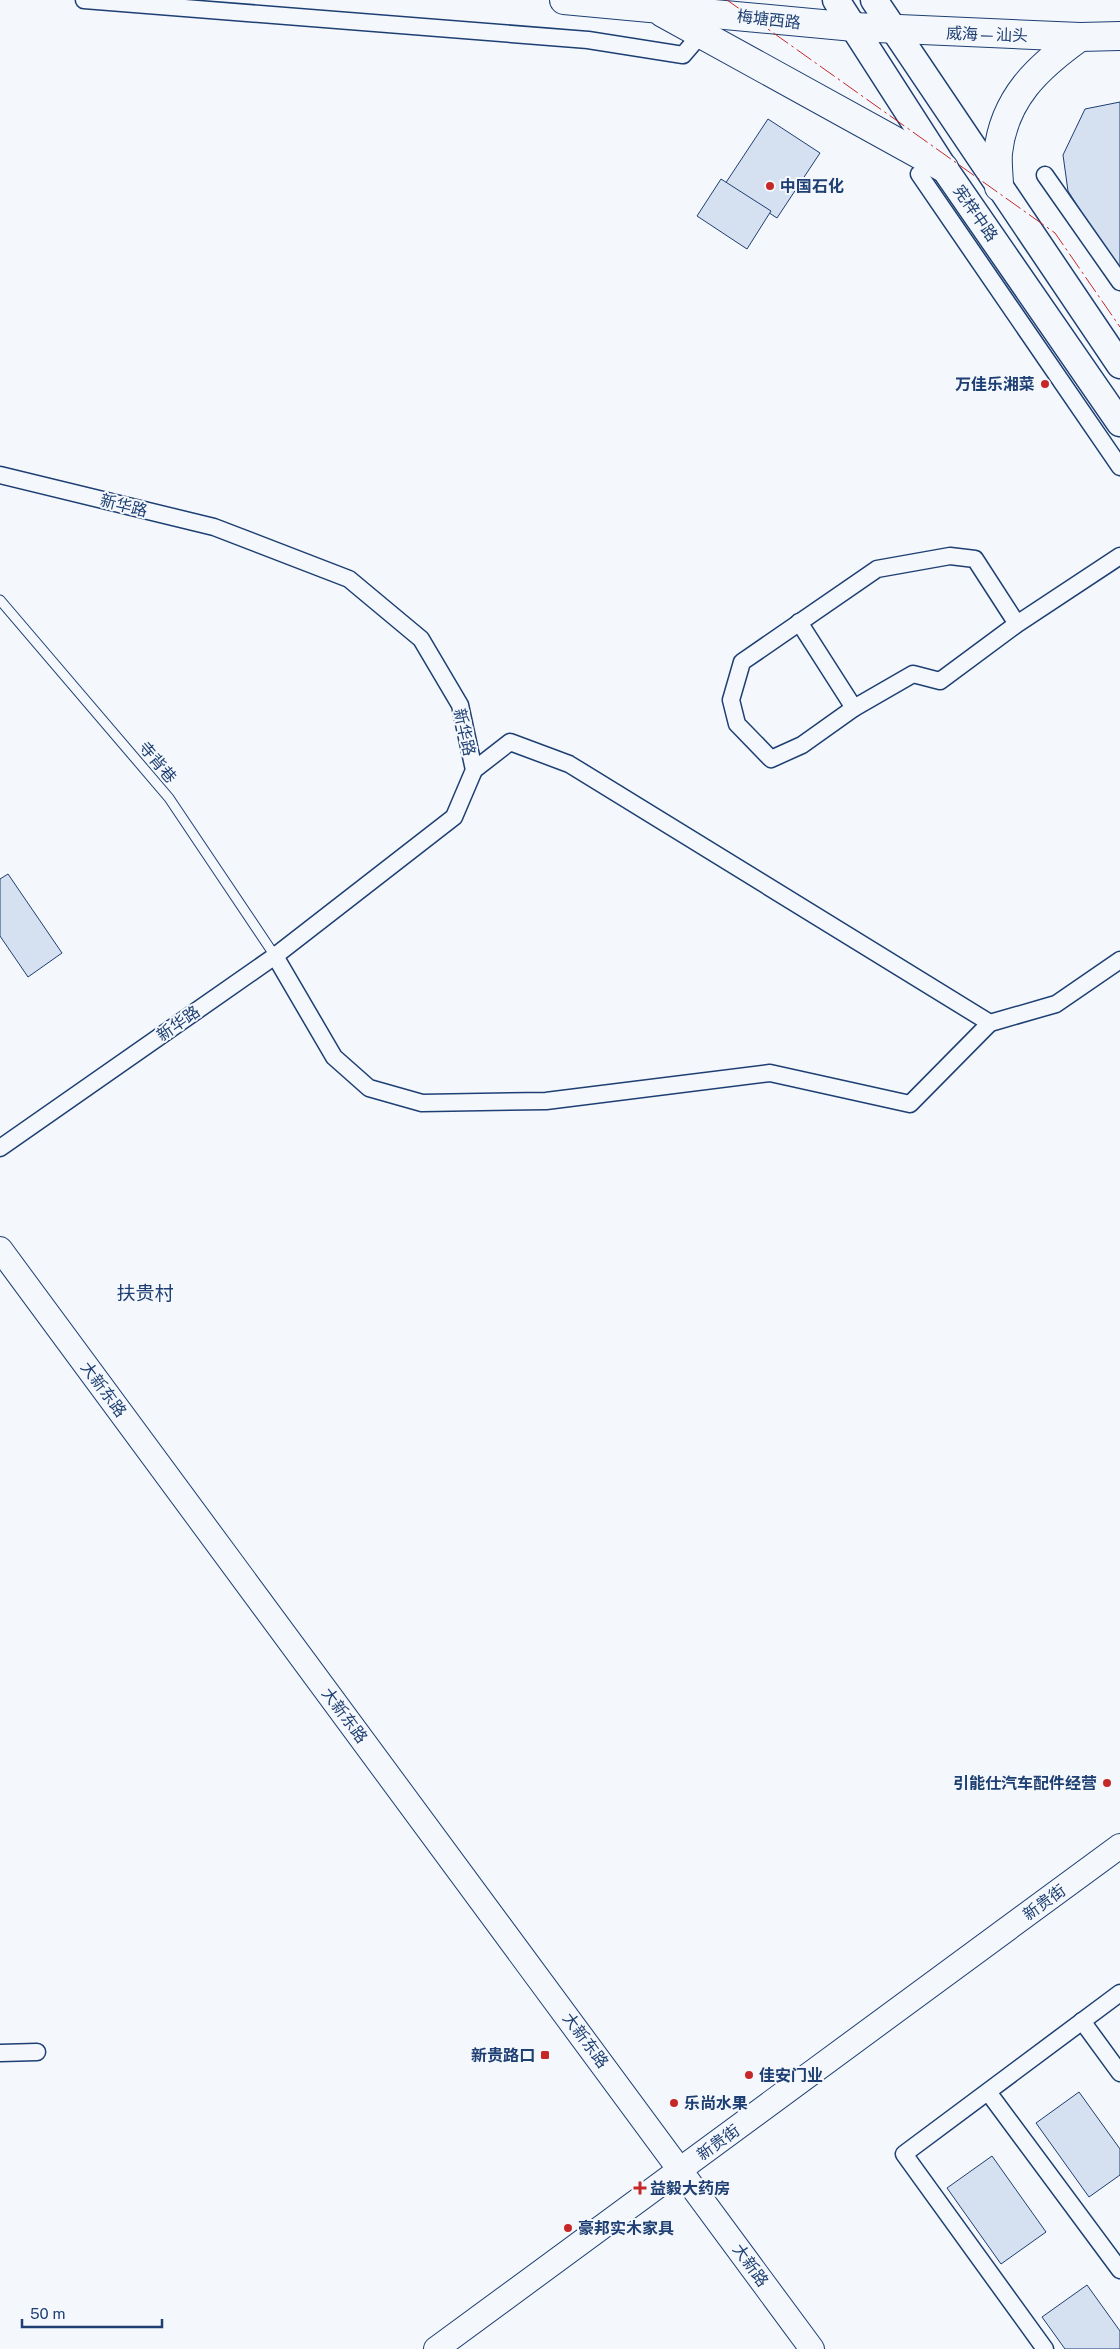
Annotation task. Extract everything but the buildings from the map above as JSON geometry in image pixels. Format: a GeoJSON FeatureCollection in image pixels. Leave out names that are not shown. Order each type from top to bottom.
{"type":"FeatureCollection","features":[{"type":"Feature","properties":{"kind":"highway","name":"梅塘西路"},"geometry":{"type":"LineString","coordinates":[[564,0],[854,28]]}},
{"type":"Feature","properties":{"kind":"highway"},"geometry":{"type":"LineString","coordinates":[[653,8],[701,34],[932,171]]}},
{"type":"Feature","properties":{"kind":"highway","name":"威海—汕头"},"geometry":{"type":"LineString","coordinates":[[854,28],[1118,38]]}},
{"type":"Feature","properties":{"kind":"highway"},"geometry":{"type":"LineString","coordinates":[[999,187],[998,153],[1004,127],[1014,102],[1031,77],[1050,58],[1080,37]]}},
{"type":"Feature","properties":{"kind":"main road","name":"宪梓中路"},"geometry":{"type":"LineString","coordinates":[[836,0],[854,28],[932,171],[1120,423]]}},
{"type":"Feature","properties":{"kind":"main road","name":"宪梓中路"},"geometry":{"type":"LineString","coordinates":[[874,0],[1120,365]]}},
{"type":"Feature","properties":{"kind":"street"},"geometry":{"type":"LineString","coordinates":[[84,0],[588,40],[683,55],[701,34]]}},
{"type":"Feature","properties":{"kind":"street"},"geometry":{"type":"LineString","coordinates":[[932,171],[1120,467]]}},
{"type":"Feature","properties":{"kind":"street"},"geometry":{"type":"LineString","coordinates":[[1045,175],[1120,282]]}},
{"type":"Feature","properties":{"kind":"street","name":"新华路"},"geometry":{"type":"LineString","coordinates":[[0,475],[214,527],[349,579],[421,639],[460,705],[474,770],[454,818],[275,956],[0,1148]]}},
{"type":"Feature","properties":{"kind":"street"},"geometry":{"type":"LineString","coordinates":[[1016,624],[974,559],[950,556],[877,569],[742,662],[732,700],[738,724],[771,759],[802,745],[854,708],[914,674],[940,681],[1016,624],[1120,556]]}},
{"type":"Feature","properties":{"kind":"street"},"geometry":{"type":"LineString","coordinates":[[799,622],[854,708]]}},
{"type":"Feature","properties":{"kind":"street"},"geometry":{"type":"LineString","coordinates":[[474,770],[510,742],[569,764],[990,1023]]}},
{"type":"Feature","properties":{"kind":"street"},"geometry":{"type":"LineString","coordinates":[[275,956],[334,1057],[369,1088],[422,1103],[546,1101],[770,1073],[910,1104],[990,1023],[1056,1004],[1120,960]]}},
{"type":"Feature","properties":{"kind":"street","name":"大新东路"},"geometry":{"type":"LineString","coordinates":[[0,1249],[679,2180]]}},
{"type":"Feature","properties":{"kind":"street","name":"大新东路"},"geometry":{"type":"LineString","coordinates":[[0,1275],[679,2180]]}},
{"type":"Feature","properties":{"kind":"street","name":"新贵街"},"geometry":{"type":"LineString","coordinates":[[462,2349],[679,2180],[1120,1846]]}},
{"type":"Feature","properties":{"kind":"street","name":"新贵街"},"geometry":{"type":"LineString","coordinates":[[436,2349],[679,2180],[1120,1867]]}},
{"type":"Feature","properties":{"kind":"street"},"geometry":{"type":"LineString","coordinates":[[1046,2349],[904,2154],[1120,1993]]}},
{"type":"Feature","properties":{"kind":"street"},"geometry":{"type":"LineString","coordinates":[[1082,2021],[1120,2073]]}},
{"type":"Feature","properties":{"kind":"street"},"geometry":{"type":"LineString","coordinates":[[0,2053],[37,2052]]}},
{"type":"Feature","properties":{"kind":"street"},"geometry":{"type":"LineString","coordinates":[[988,2092],[1120,2270]]}},
{"type":"Feature","properties":{"kind":"street","name":"大新路"},"geometry":{"type":"LineString","coordinates":[[679,2180],[792,2349]]}},
{"type":"Feature","properties":{"kind":"street","name":"大新路"},"geometry":{"type":"LineString","coordinates":[[679,2180],[812,2349]]}},
{"type":"Feature","properties":{"kind":"lane","name":"寺背巷"},"geometry":{"type":"LineString","coordinates":[[0,600],[169,798],[275,956]]}},
{"type":"Feature","properties":{"kind":"power"},"geometry":{"type":"LineString","coordinates":[[727,0],[1055,233],[1120,327]]}},
{"type":"Feature","properties":{"kind":"place","name":"中国石化"},"geometry":{"type":"Point","coordinates":[770,186]}},
{"type":"Feature","properties":{"kind":"place","name":"万佳乐湘菜"},"geometry":{"type":"Point","coordinates":[1045,384]}},
{"type":"Feature","properties":{"kind":"place","name":"引能仕汽车配件经营"},"geometry":{"type":"Point","coordinates":[1107,1783]}},
{"type":"Feature","properties":{"kind":"place","name":"新贵路口"},"geometry":{"type":"Point","coordinates":[545,2055]}},
{"type":"Feature","properties":{"kind":"place","name":"佳安门业"},"geometry":{"type":"Point","coordinates":[749,2075]}},
{"type":"Feature","properties":{"kind":"place","name":"乐尚水果"},"geometry":{"type":"Point","coordinates":[674,2103]}},
{"type":"Feature","properties":{"kind":"place","name":"益毅大药房"},"geometry":{"type":"Point","coordinates":[640,2188]}},
{"type":"Feature","properties":{"kind":"place","name":"豪邦实木家具"},"geometry":{"type":"Point","coordinates":[568,2228]}},
{"type":"Feature","properties":{"kind":"district","name":"扶贵村"},"geometry":{"type":"Point","coordinates":[145,1293]}}]}
